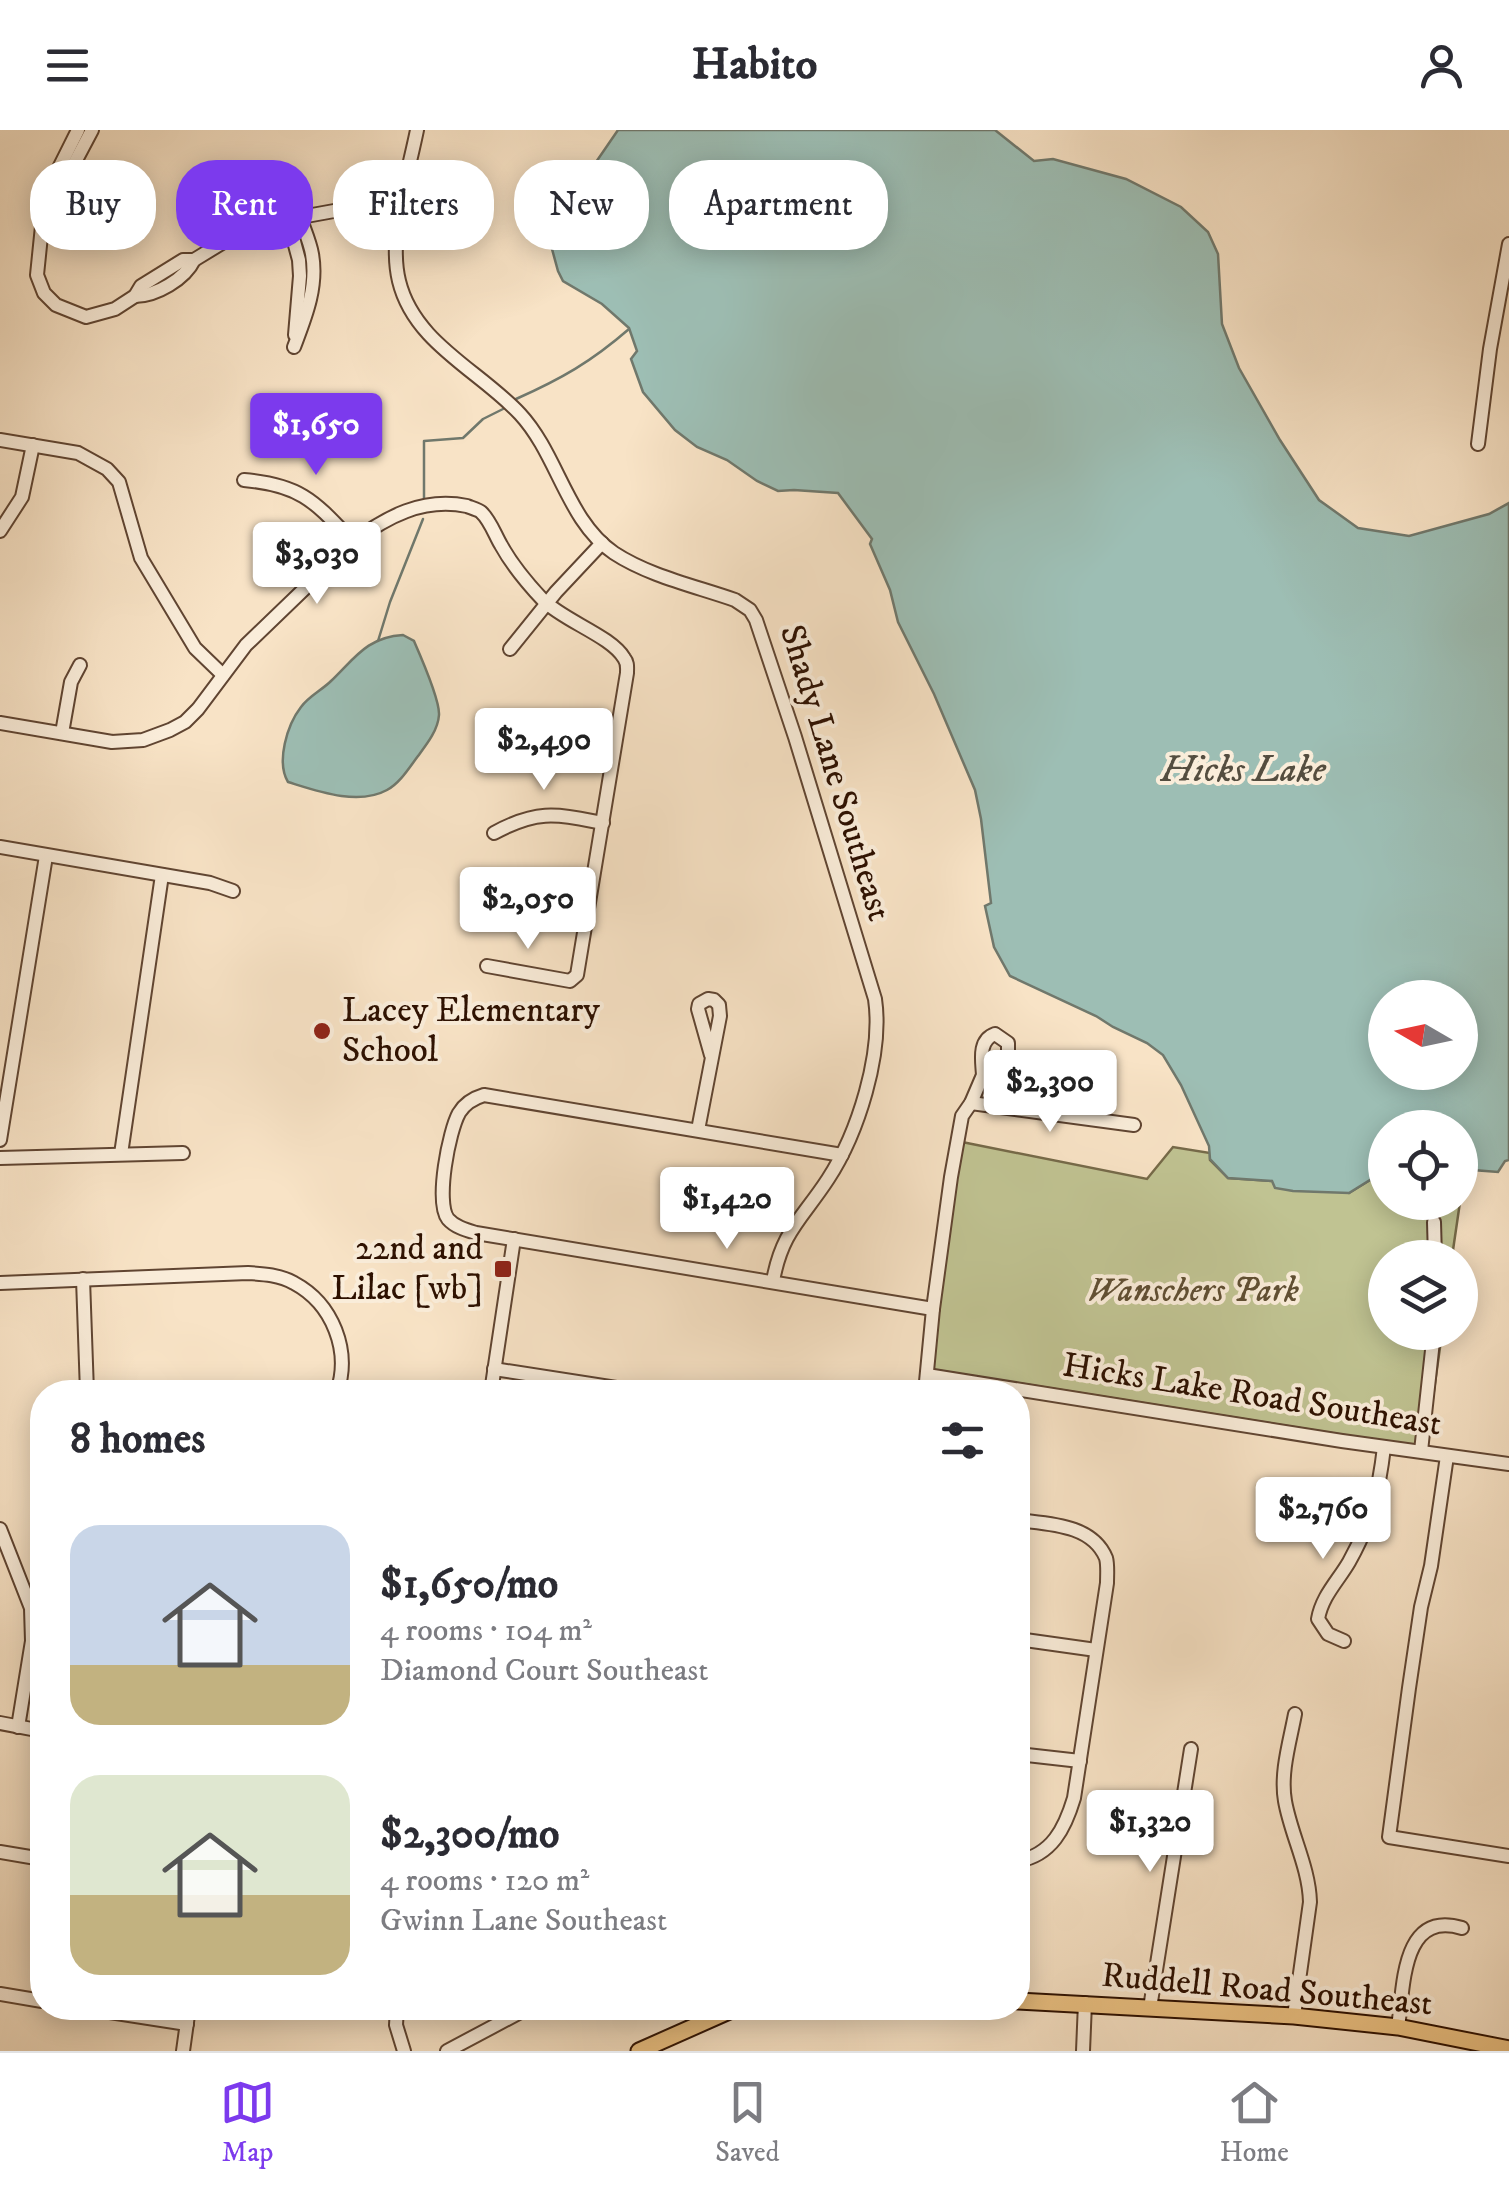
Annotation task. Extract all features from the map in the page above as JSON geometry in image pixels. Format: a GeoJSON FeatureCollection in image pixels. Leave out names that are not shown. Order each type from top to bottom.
{"type":"FeatureCollection","features":[{"type":"Feature","properties":{"kind":"main road","name":"Ruddell Road Southeast"},"geometry":{"type":"LineString","coordinates":[[1030,2001],[1294,2016],[1398,2027],[1509,2049]]}},
{"type":"Feature","properties":{"kind":"main road"},"geometry":{"type":"LineString","coordinates":[[639,2051],[709,2020]]}},
{"type":"Feature","properties":{"kind":"street"},"geometry":{"type":"LineString","coordinates":[[63,160],[78,130]]}},
{"type":"Feature","properties":{"kind":"street"},"geometry":{"type":"LineString","coordinates":[[76,160],[92,130]]}},
{"type":"Feature","properties":{"kind":"street","name":"Shady Lane Southeast"},"geometry":{"type":"LineString","coordinates":[[411,160],[417,130]]}},
{"type":"Feature","properties":{"kind":"street"},"geometry":{"type":"LineString","coordinates":[[294,218],[312,252],[314,273],[312,295],[294,347],[300,276],[294,218]]}},
{"type":"Feature","properties":{"kind":"street"},"geometry":{"type":"LineString","coordinates":[[1478,444],[1509,244]]}},
{"type":"Feature","properties":{"kind":"street"},"geometry":{"type":"LineString","coordinates":[[39,250],[37,276],[44,293],[56,305],[86,317],[115,309],[136,296],[149,296],[189,270],[194,260],[210,250]]}},
{"type":"Feature","properties":{"kind":"street","name":"Shady Lane Southeast"},"geometry":{"type":"LineString","coordinates":[[396,250],[402,294],[418,322],[520,414],[587,526],[602,543],[649,570],[735,600],[750,610],[756,620],[796,737],[875,1000],[877,1027],[856,1124],[827,1182],[792,1226],[777,1256],[772,1281]]}},
{"type":"Feature","properties":{"kind":"street"},"geometry":{"type":"LineString","coordinates":[[0,440],[78,453],[107,469],[119,482],[141,558],[195,648],[223,675]]}},
{"type":"Feature","properties":{"kind":"street"},"geometry":{"type":"LineString","coordinates":[[0,530],[22,497],[33,446]]}},
{"type":"Feature","properties":{"kind":"street"},"geometry":{"type":"LineString","coordinates":[[244,480],[278,485],[306,496],[353,542]]}},
{"type":"Feature","properties":{"kind":"street"},"geometry":{"type":"LineString","coordinates":[[0,723],[112,742],[157,736],[185,722],[246,645],[353,542],[384,519],[413,508],[471,507],[481,512],[516,569],[547,603],[608,643],[624,657],[628,673],[577,976],[570,980],[488,966]]}},
{"type":"Feature","properties":{"kind":"street"},"geometry":{"type":"LineString","coordinates":[[510,649],[602,543]]}},
{"type":"Feature","properties":{"kind":"street"},"geometry":{"type":"LineString","coordinates":[[62,733],[71,682],[80,665]]}},
{"type":"Feature","properties":{"kind":"street"},"geometry":{"type":"LineString","coordinates":[[494,832],[544,814],[603,822]]}},
{"type":"Feature","properties":{"kind":"street"},"geometry":{"type":"LineString","coordinates":[[0,847],[210,883],[233,891]]}},
{"type":"Feature","properties":{"kind":"street"},"geometry":{"type":"LineString","coordinates":[[0,1140],[46,856]]}},
{"type":"Feature","properties":{"kind":"street"},"geometry":{"type":"LineString","coordinates":[[120,1154],[162,875]]}},
{"type":"Feature","properties":{"kind":"street"},"geometry":{"type":"LineString","coordinates":[[698,1130],[712,1055]]}},
{"type":"Feature","properties":{"kind":"street"},"geometry":{"type":"LineString","coordinates":[[926,1380],[962,1116],[983,1075]]}},
{"type":"Feature","properties":{"kind":"street"},"geometry":{"type":"LineString","coordinates":[[842,1155],[484,1096],[468,1103],[457,1118],[442,1194],[446,1217],[456,1226],[476,1233],[933,1309]]}},
{"type":"Feature","properties":{"kind":"street"},"geometry":{"type":"LineString","coordinates":[[971,1103],[1134,1125]]}},
{"type":"Feature","properties":{"kind":"street"},"geometry":{"type":"LineString","coordinates":[[0,1158],[183,1153]]}},
{"type":"Feature","properties":{"kind":"street"},"geometry":{"type":"LineString","coordinates":[[1434,1222],[1434,1240]]}},
{"type":"Feature","properties":{"kind":"street"},"geometry":{"type":"LineString","coordinates":[[492,1380],[514,1239]]}},
{"type":"Feature","properties":{"kind":"street"},"geometry":{"type":"LineString","coordinates":[[0,1282],[248,1272],[279,1277],[310,1294],[332,1319],[338,1334],[340,1380]]}},
{"type":"Feature","properties":{"kind":"street"},"geometry":{"type":"LineString","coordinates":[[83,1279],[86,1380]]}},
{"type":"Feature","properties":{"kind":"street"},"geometry":{"type":"LineString","coordinates":[[1421,1451],[1432,1350]]}},
{"type":"Feature","properties":{"kind":"street"},"geometry":{"type":"LineString","coordinates":[[494,1369],[565,1380]]}},
{"type":"Feature","properties":{"kind":"street","name":"Hicks Lake Road Southeast"},"geometry":{"type":"LineString","coordinates":[[927,1375],[959,1380]]}},
{"type":"Feature","properties":{"kind":"street","name":"Hicks Lake Road Southeast"},"geometry":{"type":"LineString","coordinates":[[1030,1391],[1509,1464]]}},
{"type":"Feature","properties":{"kind":"street"},"geometry":{"type":"LineString","coordinates":[[1344,1640],[1328,1634],[1318,1618],[1374,1509],[1384,1447]]}},
{"type":"Feature","properties":{"kind":"street"},"geometry":{"type":"LineString","coordinates":[[1447,1456],[1389,1836],[1509,1856]]}},
{"type":"Feature","properties":{"kind":"street"},"geometry":{"type":"LineString","coordinates":[[1030,1522],[1083,1533],[1106,1559],[1107,1583],[1074,1798],[1065,1826],[1049,1847],[1030,1858]]}},
{"type":"Feature","properties":{"kind":"street"},"geometry":{"type":"LineString","coordinates":[[0,1529],[30,1605]]}},
{"type":"Feature","properties":{"kind":"street"},"geometry":{"type":"LineString","coordinates":[[1030,1641],[1096,1650]]}},
{"type":"Feature","properties":{"kind":"street"},"geometry":{"type":"LineString","coordinates":[[18,1727],[30,1653]]}},
{"type":"Feature","properties":{"kind":"street"},"geometry":{"type":"LineString","coordinates":[[1294,2016],[1310,1902],[1310,1884],[1284,1797],[1295,1714]]}},
{"type":"Feature","properties":{"kind":"street"},"geometry":{"type":"LineString","coordinates":[[0,1724],[30,1729]]}},
{"type":"Feature","properties":{"kind":"street"},"geometry":{"type":"LineString","coordinates":[[1150,2008],[1192,1750]]}},
{"type":"Feature","properties":{"kind":"street"},"geometry":{"type":"LineString","coordinates":[[1030,1755],[1080,1760]]}},
{"type":"Feature","properties":{"kind":"street"},"geometry":{"type":"LineString","coordinates":[[0,1852],[30,1857]]}},
{"type":"Feature","properties":{"kind":"street"},"geometry":{"type":"LineString","coordinates":[[1398,2027],[1408,1958],[1416,1940],[1442,1924],[1462,1928]]}},
{"type":"Feature","properties":{"kind":"street"},"geometry":{"type":"LineString","coordinates":[[0,1994],[30,1999]]}},
{"type":"Feature","properties":{"kind":"street"},"geometry":{"type":"LineString","coordinates":[[1083,2051],[1085,2004]]}},
{"type":"Feature","properties":{"kind":"street"},"geometry":{"type":"LineString","coordinates":[[161,2020],[187,2024]]}},
{"type":"Feature","properties":{"kind":"street"},"geometry":{"type":"LineString","coordinates":[[183,2051],[188,2020]]}},
{"type":"Feature","properties":{"kind":"street"},"geometry":{"type":"LineString","coordinates":[[396,2020],[404,2051]]}},
{"type":"Feature","properties":{"kind":"street"},"geometry":{"type":"LineString","coordinates":[[447,2051],[505,2020]]}},
{"type":"Feature","properties":{"kind":"green space","name":"Wanschers Park"},"geometry":{"type":"Polygon","coordinates":[[[962,1142],[1147,1179],[1173,1147],[1210,1153],[1210,1160],[1228,1178],[1349,1193],[1368,1181],[1368,1220],[1457,1220],[1454,1240],[1368,1240],[1368,1350],[1440,1350],[1426,1448],[1030,1385],[1030,1380],[998,1380],[929,1369],[962,1142]]]}},
{"type":"Feature","properties":{"kind":"water","name":"Hicks Lake"},"geometry":{"type":"Polygon","coordinates":[[[618,130],[995,130],[1034,161],[1053,159],[1126,179],[1181,207],[1208,232],[1218,254],[1222,324],[1239,368],[1319,500],[1358,528],[1409,536],[1489,514],[1509,503],[1509,1160],[1498,1172],[1478,1170],[1478,1110],[1368,1110],[1368,1181],[1349,1193],[1293,1191],[1275,1188],[1272,1181],[1228,1178],[1210,1159],[1209,1146],[1163,1055],[1096,1016],[1010,976],[994,947],[985,906],[991,903],[975,790],[898,622],[890,590],[870,544],[872,539],[838,493],[778,491],[697,447],[675,430],[643,392],[631,359],[637,351],[629,328],[602,304],[563,281],[552,250],[649,250],[649,160],[597,160],[618,130]]]}},
{"type":"Feature","properties":{"kind":"water"},"geometry":{"type":"Polygon","coordinates":[[[403,635],[414,641],[439,715],[432,737],[404,775],[387,790],[363,797],[288,782],[283,764],[285,744],[301,707],[362,650],[380,640],[403,635]]]}},
{"type":"Feature","properties":{"kind":"waterway"},"geometry":{"type":"LineString","coordinates":[[516,399],[575,369],[629,329]]}},
{"type":"Feature","properties":{"kind":"waterway"},"geometry":{"type":"LineString","coordinates":[[424,499],[424,441],[463,438],[483,419],[503,409]]}},
{"type":"Feature","properties":{"kind":"waterway"},"geometry":{"type":"LineString","coordinates":[[378,641],[423,519]]}},
{"type":"Feature","properties":{"kind":"place","name":"Lacey Elementary School"},"geometry":{"type":"Point","coordinates":[322,1031]}},
{"type":"Feature","properties":{"kind":"place","name":"22nd and Lilac [wb]"},"geometry":{"type":"Point","coordinates":[503,1269]}}]}
